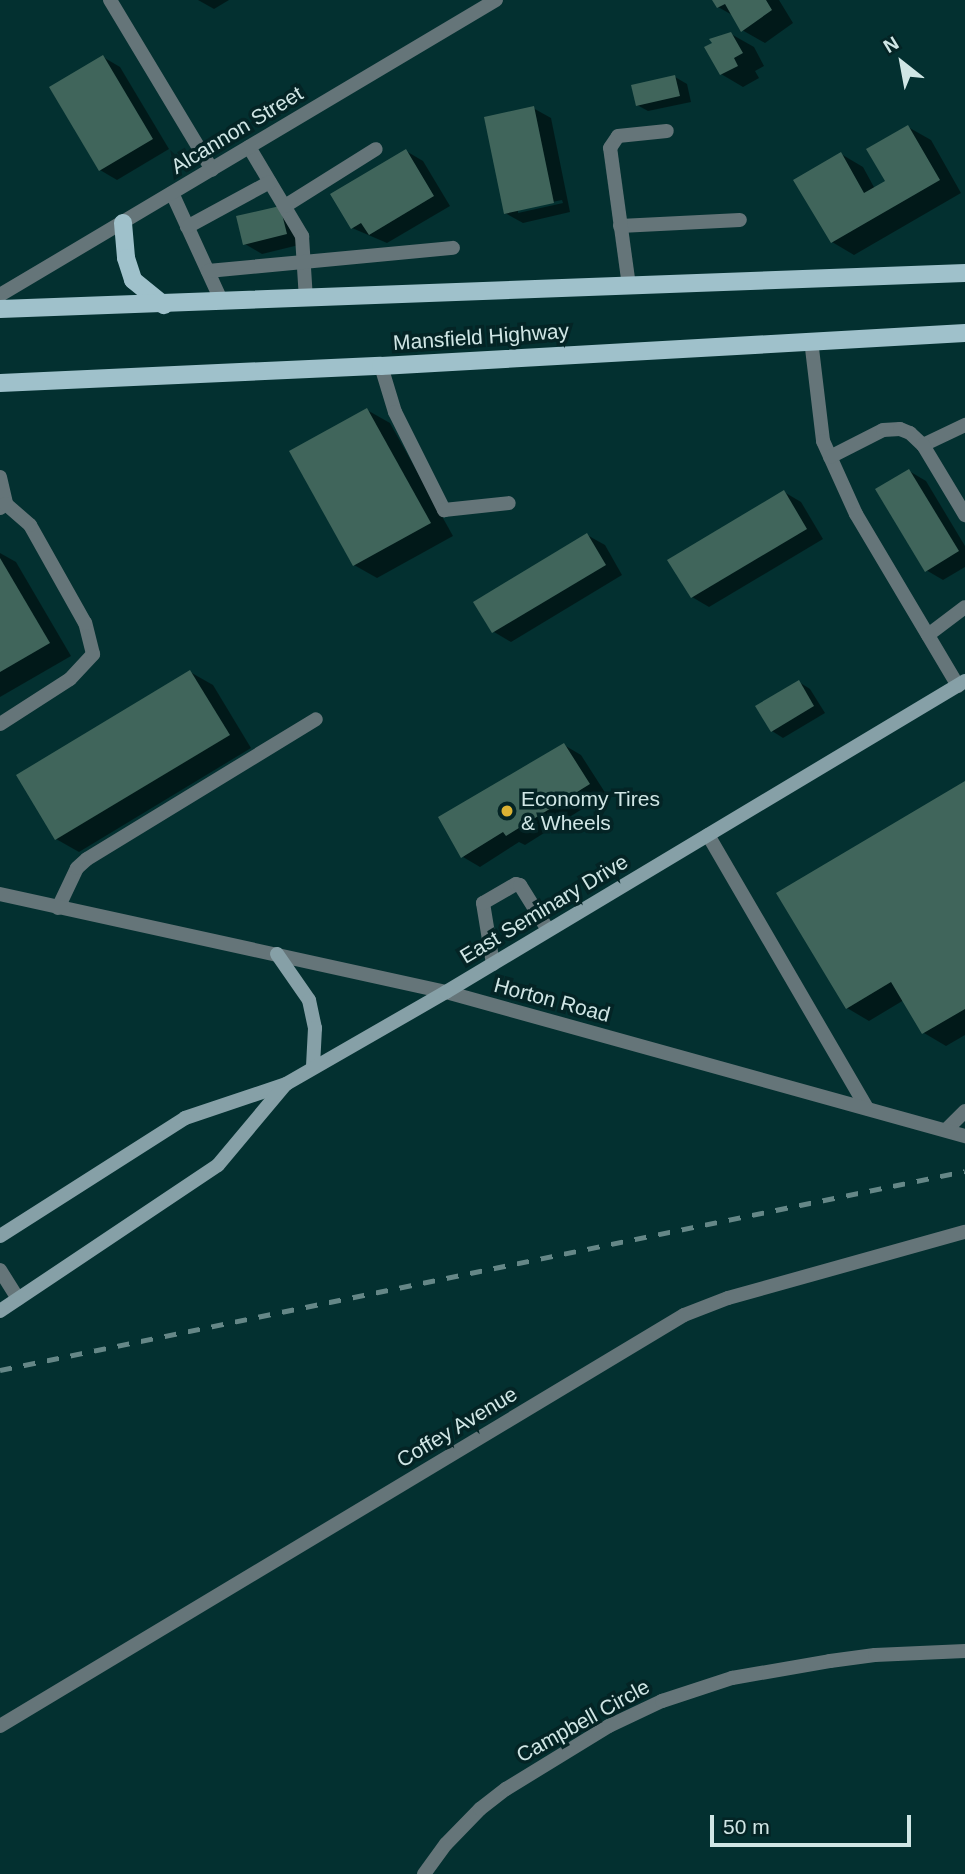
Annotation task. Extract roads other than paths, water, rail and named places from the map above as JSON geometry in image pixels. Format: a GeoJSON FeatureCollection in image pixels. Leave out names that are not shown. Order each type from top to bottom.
{"type":"FeatureCollection","features":[{"type":"Feature","properties":{"kind":"main road"},"geometry":{"type":"LineString","coordinates":[[123,223],[126,258],[133,280],[164,305]]}},
{"type":"Feature","properties":{"kind":"main road","name":"Mansfield Highway"},"geometry":{"type":"LineString","coordinates":[[0,309],[164,305],[965,273]]}},
{"type":"Feature","properties":{"kind":"main road","name":"Mansfield Highway"},"geometry":{"type":"LineString","coordinates":[[0,383],[381,366],[965,333]]}},
{"type":"Feature","properties":{"kind":"main road","name":"East Seminary Drive"},"geometry":{"type":"LineString","coordinates":[[0,1236],[185,1118],[286,1083],[446,992],[961,684]]}},
{"type":"Feature","properties":{"kind":"main road"},"geometry":{"type":"LineString","coordinates":[[277,954],[309,1000],[315,1028],[313,1067]]}},
{"type":"Feature","properties":{"kind":"main road","name":"East Seminary Drive"},"geometry":{"type":"LineString","coordinates":[[0,1311],[218,1165],[286,1083]]}},
{"type":"Feature","properties":{"kind":"street"},"geometry":{"type":"LineString","coordinates":[[110,0],[212,170]]}},
{"type":"Feature","properties":{"kind":"street","name":"Alcannon Street"},"geometry":{"type":"LineString","coordinates":[[0,295],[496,0]]}},
{"type":"Feature","properties":{"kind":"street"},"geometry":{"type":"LineString","coordinates":[[629,286],[610,148],[618,136],[667,131]]}},
{"type":"Feature","properties":{"kind":"street"},"geometry":{"type":"LineString","coordinates":[[249,147],[302,236],[306,299]]}},
{"type":"Feature","properties":{"kind":"street"},"geometry":{"type":"LineString","coordinates":[[285,206],[376,149]]}},
{"type":"Feature","properties":{"kind":"street"},"geometry":{"type":"LineString","coordinates":[[187,227],[270,182]]}},
{"type":"Feature","properties":{"kind":"street"},"geometry":{"type":"LineString","coordinates":[[172,193],[222,302]]}},
{"type":"Feature","properties":{"kind":"street"},"geometry":{"type":"LineString","coordinates":[[620,226],[740,220]]}},
{"type":"Feature","properties":{"kind":"street"},"geometry":{"type":"LineString","coordinates":[[208,271],[453,248]]}},
{"type":"Feature","properties":{"kind":"street"},"geometry":{"type":"LineString","coordinates":[[811,340],[823,441],[856,514],[928,635],[961,684]]}},
{"type":"Feature","properties":{"kind":"street"},"geometry":{"type":"LineString","coordinates":[[381,366],[395,412],[444,510],[509,503]]}},
{"type":"Feature","properties":{"kind":"street"},"geometry":{"type":"LineString","coordinates":[[923,445],[965,425]]}},
{"type":"Feature","properties":{"kind":"street"},"geometry":{"type":"LineString","coordinates":[[830,457],[883,430],[900,429],[910,433],[923,445],[965,515]]}},
{"type":"Feature","properties":{"kind":"street"},"geometry":{"type":"LineString","coordinates":[[0,477],[3,506],[30,525],[85,623],[93,654],[70,680],[0,724]]}},
{"type":"Feature","properties":{"kind":"street"},"geometry":{"type":"LineString","coordinates":[[928,635],[965,607]]}},
{"type":"Feature","properties":{"kind":"street"},"geometry":{"type":"LineString","coordinates":[[58,908],[77,868],[87,859],[316,719]]}},
{"type":"Feature","properties":{"kind":"street"},"geometry":{"type":"LineString","coordinates":[[708,835],[867,1108]]}},
{"type":"Feature","properties":{"kind":"street"},"geometry":{"type":"LineString","coordinates":[[492,964],[482,903],[516,884],[520,885],[548,930]]}},
{"type":"Feature","properties":{"kind":"street","name":"Horton Road"},"geometry":{"type":"LineString","coordinates":[[0,894],[446,992],[965,1136]]}},
{"type":"Feature","properties":{"kind":"street"},"geometry":{"type":"LineString","coordinates":[[946,1130],[965,1111]]}},
{"type":"Feature","properties":{"kind":"street","name":"Coffey Avenue"},"geometry":{"type":"LineString","coordinates":[[0,1726],[684,1315],[728,1298],[965,1232]]}},
{"type":"Feature","properties":{"kind":"street"},"geometry":{"type":"LineString","coordinates":[[0,1270],[18,1299]]}},
{"type":"Feature","properties":{"kind":"street","name":"Campbell Circle"},"geometry":{"type":"LineString","coordinates":[[425,1874],[446,1844],[480,1809],[506,1789],[609,1726],[662,1701],[732,1678],[830,1661],[875,1655],[965,1651]]}},
{"type":"Feature","properties":{"kind":"railway"},"geometry":{"type":"LineString","coordinates":[[0,1370],[965,1171]]}},
{"type":"Feature","properties":{"kind":"place","name":"Economy Tires & Wheels"},"geometry":{"type":"Point","coordinates":[507,811]}}]}
